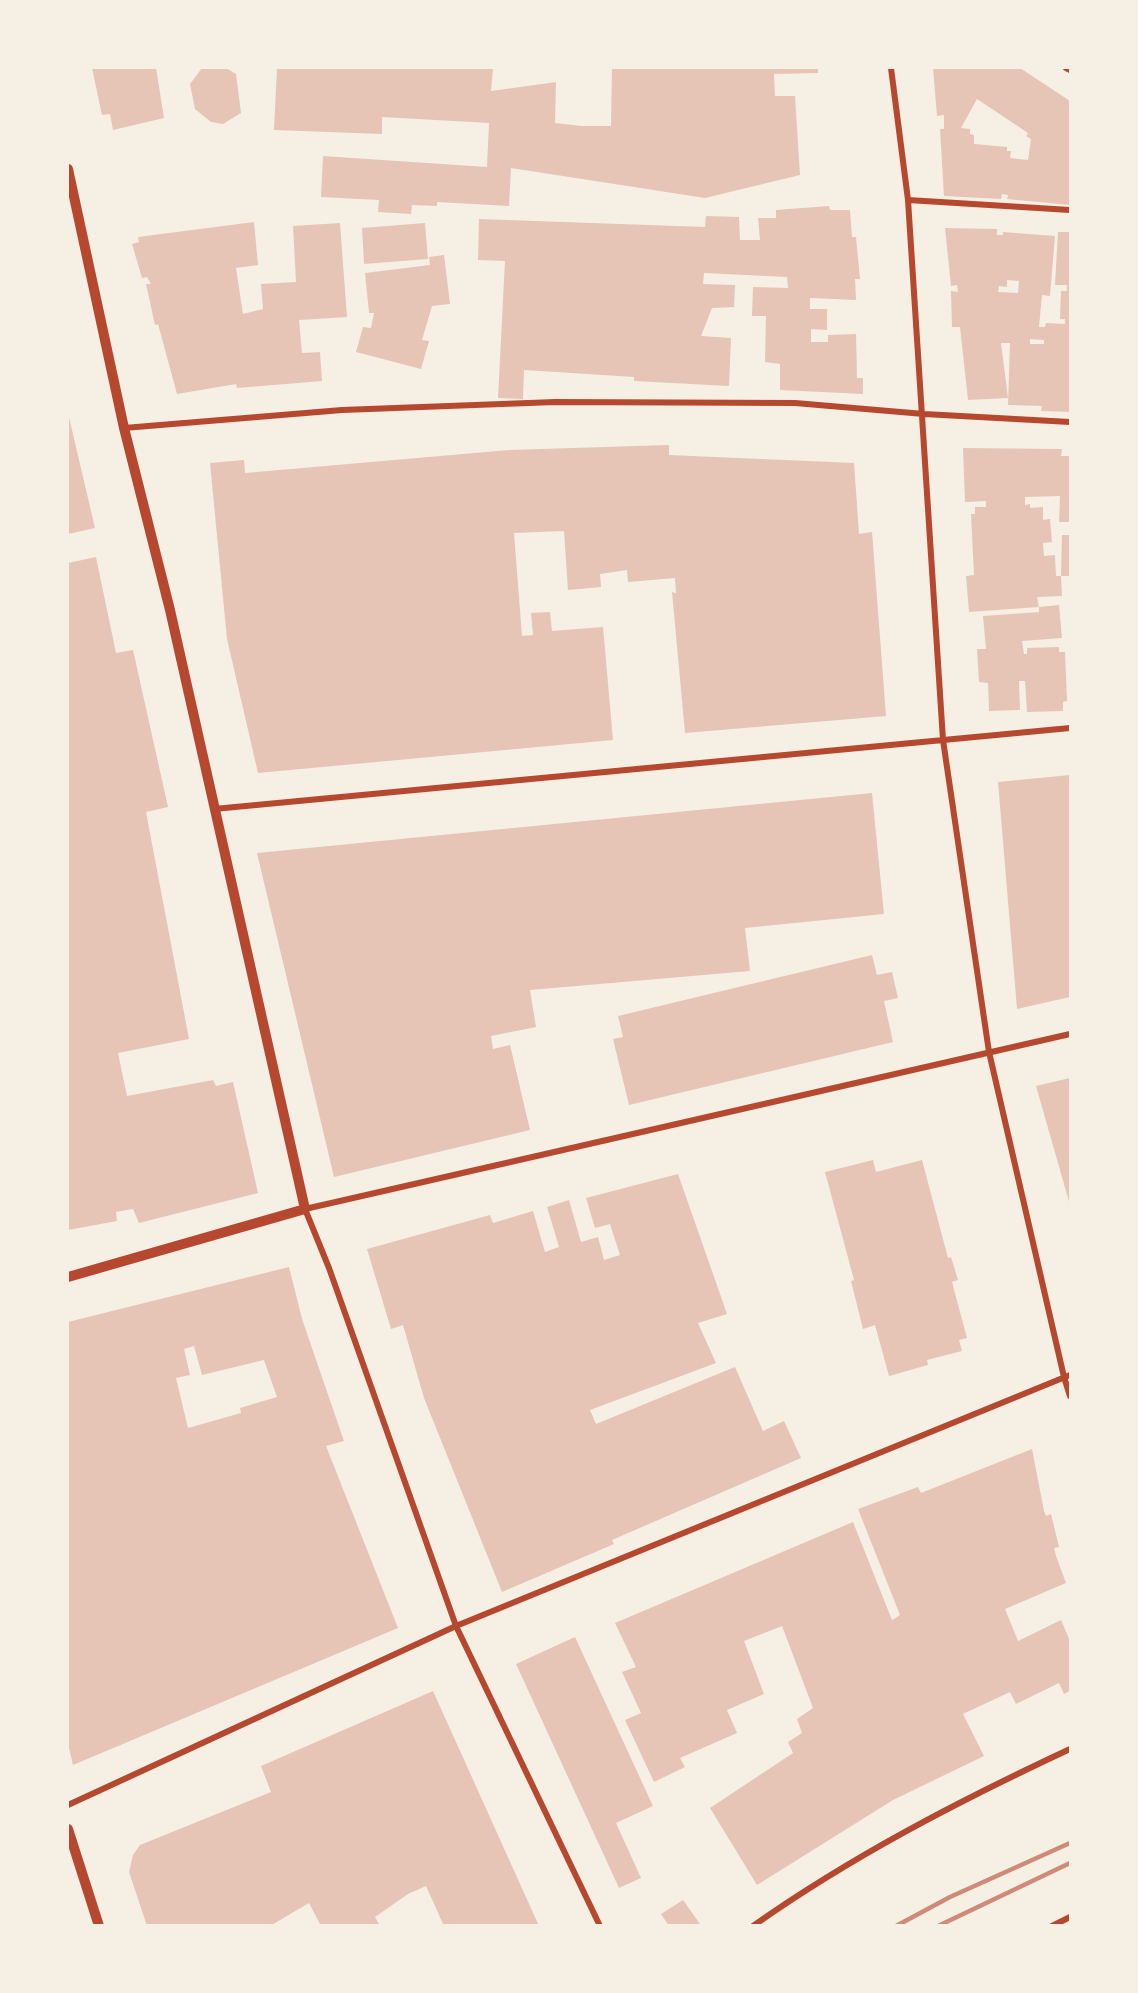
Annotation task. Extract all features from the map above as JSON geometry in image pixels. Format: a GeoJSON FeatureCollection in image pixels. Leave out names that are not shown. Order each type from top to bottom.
{"type":"FeatureCollection","features":[{"type":"Feature","properties":{"kind":"street"},"geometry":{"type":"LineString","coordinates":[[891,68],[908,200],[924,414],[943,740],[989,1052],[1071,1396]]}},
{"type":"Feature","properties":{"kind":"street"},"geometry":{"type":"LineString","coordinates":[[1066,68],[1071,70]]}},
{"type":"Feature","properties":{"kind":"street"},"geometry":{"type":"LineString","coordinates":[[68,169],[124,428],[170,610],[305,1209],[329,1268],[456,1626],[600,1926]]}},
{"type":"Feature","properties":{"kind":"street"},"geometry":{"type":"LineString","coordinates":[[908,200],[1071,210]]}},
{"type":"Feature","properties":{"kind":"street"},"geometry":{"type":"LineString","coordinates":[[124,428],[342,410],[555,402],[795,403],[924,414],[1071,422]]}},
{"type":"Feature","properties":{"kind":"street"},"geometry":{"type":"LineString","coordinates":[[214,809],[1071,728]]}},
{"type":"Feature","properties":{"kind":"street"},"geometry":{"type":"LineString","coordinates":[[68,1277],[305,1209],[1071,1034]]}},
{"type":"Feature","properties":{"kind":"street"},"geometry":{"type":"LineString","coordinates":[[68,1805],[456,1626],[1067,1376]]}},
{"type":"Feature","properties":{"kind":"street"},"geometry":{"type":"LineString","coordinates":[[753,1926],[878,1848],[1002,1781],[1071,1749]]}},
{"type":"Feature","properties":{"kind":"street"},"geometry":{"type":"LineString","coordinates":[[68,1829],[99,1926]]}},
{"type":"Feature","properties":{"kind":"street"},"geometry":{"type":"LineString","coordinates":[[1052,1926],[1071,1917]]}},
{"type":"Feature","properties":{"kind":"building"},"geometry":{"type":"Polygon","coordinates":[[[92,68],[156,68],[164,118],[113,130],[110,114],[102,115],[92,68]]]}},
{"type":"Feature","properties":{"kind":"building"},"geometry":{"type":"Polygon","coordinates":[[[202,68],[226,68],[236,74],[241,113],[223,124],[211,122],[195,109],[190,84],[202,68]]]}},
{"type":"Feature","properties":{"kind":"building"},"geometry":{"type":"Polygon","coordinates":[[[277,68],[493,68],[491,91],[556,82],[555,123],[582,126],[611,126],[612,68],[818,68],[818,73],[774,74],[775,96],[795,96],[800,175],[705,198],[511,168],[509,206],[437,202],[437,206],[412,205],[411,214],[378,212],[379,200],[321,197],[323,156],[487,167],[489,123],[382,117],[382,134],[274,130],[277,68]]]}},
{"type":"Feature","properties":{"kind":"building"},"geometry":{"type":"Polygon","coordinates":[[[933,68],[1020,68],[1070,101],[1070,205],[1007,199],[1008,195],[1002,194],[1001,199],[944,196],[940,129],[944,129],[944,115],[937,116],[933,68]],[[977,99],[961,128],[970,129],[970,134],[974,135],[974,144],[1007,147],[1007,151],[1011,151],[1010,158],[1028,160],[1031,139],[1026,136],[1028,133],[977,99]]]}},
{"type":"Feature","properties":{"kind":"building"},"geometry":{"type":"Polygon","coordinates":[[[829,206],[830,210],[850,210],[852,237],[856,237],[860,279],[855,279],[856,300],[810,298],[810,309],[827,309],[827,330],[811,329],[811,342],[828,342],[828,335],[856,334],[857,378],[863,378],[863,394],[780,390],[780,364],[765,362],[766,316],[752,316],[753,287],[788,288],[787,277],[704,273],[703,284],[735,285],[734,307],[712,308],[701,336],[731,338],[729,386],[634,381],[634,377],[524,370],[523,399],[498,398],[505,261],[478,260],[479,219],[705,227],[706,216],[739,217],[740,240],[760,240],[758,218],[776,218],[776,210],[829,206]]]}},
{"type":"Feature","properties":{"kind":"building"},"geometry":{"type":"Polygon","coordinates":[[[254,222],[258,265],[236,268],[243,314],[263,309],[261,284],[296,282],[293,226],[340,223],[347,317],[299,320],[302,353],[320,352],[322,381],[237,388],[236,384],[177,394],[158,324],[155,325],[146,284],[151,284],[147,277],[142,278],[132,244],[139,242],[138,237],[254,222]]]}},
{"type":"Feature","properties":{"kind":"building"},"geometry":{"type":"Polygon","coordinates":[[[425,223],[428,259],[364,264],[362,228],[425,223]]]}},
{"type":"Feature","properties":{"kind":"building"},"geometry":{"type":"Polygon","coordinates":[[[945,228],[997,229],[997,235],[1003,235],[1003,232],[1055,236],[1050,296],[1042,295],[1039,327],[1045,327],[1046,323],[1065,324],[1065,319],[1060,319],[1061,291],[1067,291],[1067,285],[1055,285],[1058,232],[1070,232],[1070,412],[1041,411],[1042,406],[1008,405],[1010,343],[1001,343],[1008,398],[968,400],[960,327],[952,327],[951,291],[958,292],[957,285],[951,286],[945,228]],[[1007,280],[1007,287],[999,286],[998,292],[1018,293],[1019,281],[1007,280]],[[1030,339],[1030,344],[1044,344],[1044,340],[1030,339]]]}},
{"type":"Feature","properties":{"kind":"building"},"geometry":{"type":"Polygon","coordinates":[[[444,255],[450,304],[432,306],[422,340],[429,341],[421,369],[356,352],[363,327],[371,328],[374,313],[369,313],[365,273],[430,265],[429,257],[444,255]]]}},
{"type":"Feature","properties":{"kind":"building"},"geometry":{"type":"Polygon","coordinates":[[[68,413],[95,528],[68,534],[68,413]]]}},
{"type":"Feature","properties":{"kind":"building"},"geometry":{"type":"Polygon","coordinates":[[[669,445],[669,455],[854,463],[859,534],[872,532],[886,716],[685,733],[672,592],[676,593],[675,578],[628,582],[627,570],[600,574],[601,587],[568,590],[564,531],[514,533],[522,636],[533,635],[531,613],[550,612],[552,631],[603,627],[613,740],[258,773],[227,639],[210,463],[244,460],[245,473],[509,450],[669,445]]]}},
{"type":"Feature","properties":{"kind":"building"},"geometry":{"type":"Polygon","coordinates":[[[963,448],[1062,449],[1061,456],[1070,456],[1070,522],[1059,522],[1060,496],[1025,497],[1025,505],[1030,504],[1030,508],[1043,507],[1043,520],[1050,519],[1052,542],[1043,543],[1044,556],[1055,555],[1056,576],[1061,576],[1062,596],[1037,597],[1039,607],[969,612],[966,576],[974,575],[971,514],[975,514],[975,507],[986,507],[986,501],[965,502],[963,448]]]}},
{"type":"Feature","properties":{"kind":"building"},"geometry":{"type":"Polygon","coordinates":[[[1062,535],[1070,535],[1070,576],[1061,576],[1062,535]]]}},
{"type":"Feature","properties":{"kind":"building"},"geometry":{"type":"Polygon","coordinates":[[[96,557],[116,653],[133,650],[168,807],[146,812],[189,1039],[118,1053],[127,1096],[213,1080],[216,1086],[233,1082],[258,1193],[139,1223],[133,1209],[116,1212],[117,1221],[68,1230],[68,563],[96,557]]]}},
{"type":"Feature","properties":{"kind":"building"},"geometry":{"type":"Polygon","coordinates":[[[1059,605],[1062,638],[1022,641],[1024,654],[1027,654],[1027,648],[1059,647],[1059,652],[1065,652],[1067,701],[1063,702],[1063,711],[1027,712],[1025,681],[1019,681],[1020,710],[989,711],[988,683],[979,682],[977,649],[986,649],[983,616],[1039,612],[1039,607],[1059,605]]]}},
{"type":"Feature","properties":{"kind":"building"},"geometry":{"type":"Polygon","coordinates":[[[1070,775],[1070,997],[1017,1009],[998,782],[1070,775]]]}},
{"type":"Feature","properties":{"kind":"building"},"geometry":{"type":"Polygon","coordinates":[[[872,793],[884,914],[745,928],[750,971],[530,990],[536,1027],[491,1036],[493,1049],[510,1045],[530,1130],[334,1177],[257,853],[872,793]]]}},
{"type":"Feature","properties":{"kind":"building"},"geometry":{"type":"Polygon","coordinates":[[[872,955],[877,975],[892,972],[898,998],[884,1001],[893,1042],[629,1105],[613,1039],[623,1037],[618,1016],[872,955]]]}},
{"type":"Feature","properties":{"kind":"building"},"geometry":{"type":"Polygon","coordinates":[[[1070,1078],[1070,1205],[1036,1086],[1070,1078]]]}},
{"type":"Feature","properties":{"kind":"building"},"geometry":{"type":"Polygon","coordinates":[[[873,1160],[876,1172],[922,1160],[948,1258],[951,1257],[958,1280],[952,1282],[967,1338],[959,1340],[962,1351],[927,1360],[928,1365],[889,1376],[875,1325],[863,1329],[851,1281],[854,1280],[825,1172],[873,1160]]]}},
{"type":"Feature","properties":{"kind":"building"},"geometry":{"type":"Polygon","coordinates":[[[678,1174],[727,1314],[698,1323],[716,1363],[590,1410],[596,1424],[735,1367],[763,1431],[784,1421],[801,1458],[612,1540],[614,1544],[502,1592],[424,1398],[403,1325],[391,1329],[367,1249],[490,1215],[493,1223],[533,1211],[545,1252],[559,1247],[547,1207],[569,1200],[581,1242],[598,1237],[604,1260],[620,1255],[610,1224],[595,1228],[586,1198],[678,1174]]]}},
{"type":"Feature","properties":{"kind":"building"},"geometry":{"type":"Polygon","coordinates":[[[289,1267],[302,1319],[344,1441],[326,1446],[398,1628],[73,1765],[68,1744],[68,1322],[289,1267]],[[194,1346],[184,1349],[190,1375],[176,1378],[188,1428],[241,1413],[240,1408],[277,1397],[264,1360],[202,1375],[194,1346]]]}},
{"type":"Feature","properties":{"kind":"building"},"geometry":{"type":"Polygon","coordinates":[[[1032,1449],[1044,1511],[1046,1516],[1051,1514],[1059,1547],[1054,1548],[1066,1583],[1005,1609],[1018,1641],[1061,1620],[1070,1641],[1070,1691],[1064,1694],[1059,1683],[1016,1704],[1010,1692],[963,1714],[984,1756],[893,1800],[757,1885],[710,1808],[793,1753],[788,1742],[802,1733],[797,1719],[813,1708],[782,1626],[744,1641],[764,1694],[727,1710],[737,1733],[680,1758],[685,1767],[654,1782],[625,1720],[641,1713],[622,1672],[636,1667],[615,1623],[853,1522],[892,1620],[900,1615],[858,1509],[918,1487],[921,1493],[1032,1449]]]}},
{"type":"Feature","properties":{"kind":"building"},"geometry":{"type":"Polygon","coordinates":[[[575,1637],[653,1806],[616,1823],[641,1878],[619,1888],[516,1664],[575,1637]]]}},
{"type":"Feature","properties":{"kind":"building"},"geometry":{"type":"Polygon","coordinates":[[[433,1691],[539,1926],[444,1926],[426,1886],[408,1894],[375,1917],[380,1926],[321,1926],[309,1903],[270,1926],[147,1926],[129,1872],[133,1855],[140,1845],[271,1792],[261,1766],[433,1691]]]}},
{"type":"Feature","properties":{"kind":"building"},"geometry":{"type":"Polygon","coordinates":[[[683,1900],[700,1924],[698,1926],[669,1926],[661,1914],[683,1900]]]}},
{"type":"Feature","properties":{"kind":"railway"},"geometry":{"type":"LineString","coordinates":[[896,1926],[950,1897],[1070,1843]]}},
{"type":"Feature","properties":{"kind":"railway"},"geometry":{"type":"LineString","coordinates":[[938,1926],[1070,1863]]}}]}
